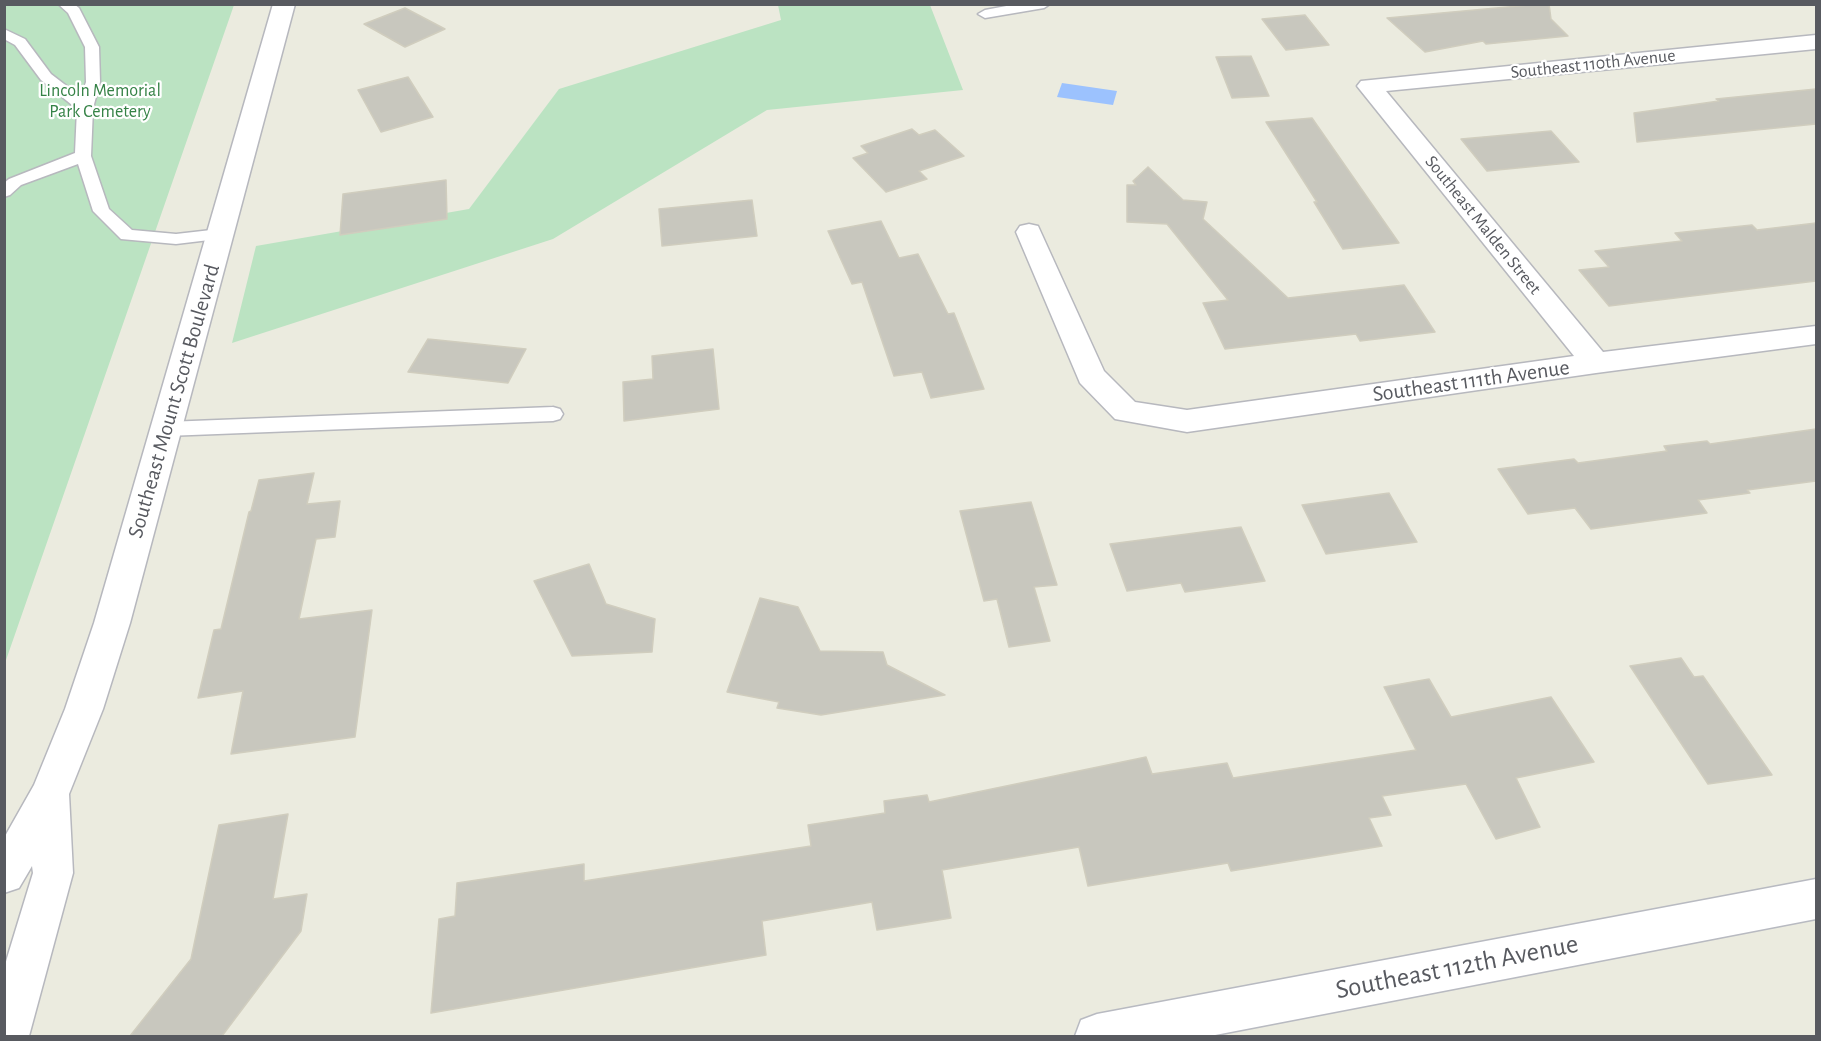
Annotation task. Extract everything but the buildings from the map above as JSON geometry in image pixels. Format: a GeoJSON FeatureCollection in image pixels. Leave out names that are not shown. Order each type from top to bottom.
{"type":"FeatureCollection","features":[{"type":"Feature","properties":{"kind":"street","name":"Southeast Mount Scott Boulevard"},"geometry":{"type":"LineString","coordinates":[[4,874],[50,793],[84,709],[112,623],[284,4]]}},
{"type":"Feature","properties":{"kind":"street","name":"Southeast 110th Avenue"},"geometry":{"type":"LineString","coordinates":[[1370,86],[1816,42]]}},
{"type":"Feature","properties":{"kind":"street","name":"Southeast Malden Street"},"geometry":{"type":"LineString","coordinates":[[1370,86],[1596,363]]}},
{"type":"Feature","properties":{"kind":"street","name":"Southeast 111th Avenue"},"geometry":{"type":"LineString","coordinates":[[1029,232],[1091,376],[1126,411],[1187,422],[1816,334]]}},
{"type":"Feature","properties":{"kind":"street","name":"Southeast Mount Scott Boulevard"},"geometry":{"type":"LineString","coordinates":[[7,1036],[53,873],[50,793]]}},
{"type":"Feature","properties":{"kind":"street","name":"Southeast 112th Avenue"},"geometry":{"type":"LineString","coordinates":[[1097,1036],[1217,1025],[1816,899]]}},
{"type":"Feature","properties":{"kind":"lane"},"geometry":{"type":"LineString","coordinates":[[985,14],[1044,4]]}},
{"type":"Feature","properties":{"kind":"lane"},"geometry":{"type":"LineString","coordinates":[[70,7],[92,47],[93,82],[85,108],[83,156],[101,211],[127,235],[176,239],[220,234]]}},
{"type":"Feature","properties":{"kind":"lane"},"geometry":{"type":"LineString","coordinates":[[4,33],[20,42],[46,77],[85,108]]}},
{"type":"Feature","properties":{"kind":"lane"},"geometry":{"type":"LineString","coordinates":[[4,192],[15,182],[83,156]]}},
{"type":"Feature","properties":{"kind":"lane"},"geometry":{"type":"LineString","coordinates":[[166,429],[553,414]]}},
{"type":"Feature","properties":{"kind":"green space","name":"Lincoln Memorial Park Cemetery"},"geometry":{"type":"Polygon","coordinates":[[[5,5],[234,5],[5,663],[5,5]]]}},
{"type":"Feature","properties":{"kind":"green space"},"geometry":{"type":"Polygon","coordinates":[[[778,5],[930,5],[963,90],[767,110],[553,239],[232,343],[256,246],[469,209],[559,89],[781,20],[778,5]]]}},
{"type":"Feature","properties":{"kind":"water"},"geometry":{"type":"Polygon","coordinates":[[[1062,83],[1117,91],[1113,105],[1057,97],[1062,83]]]}}]}
